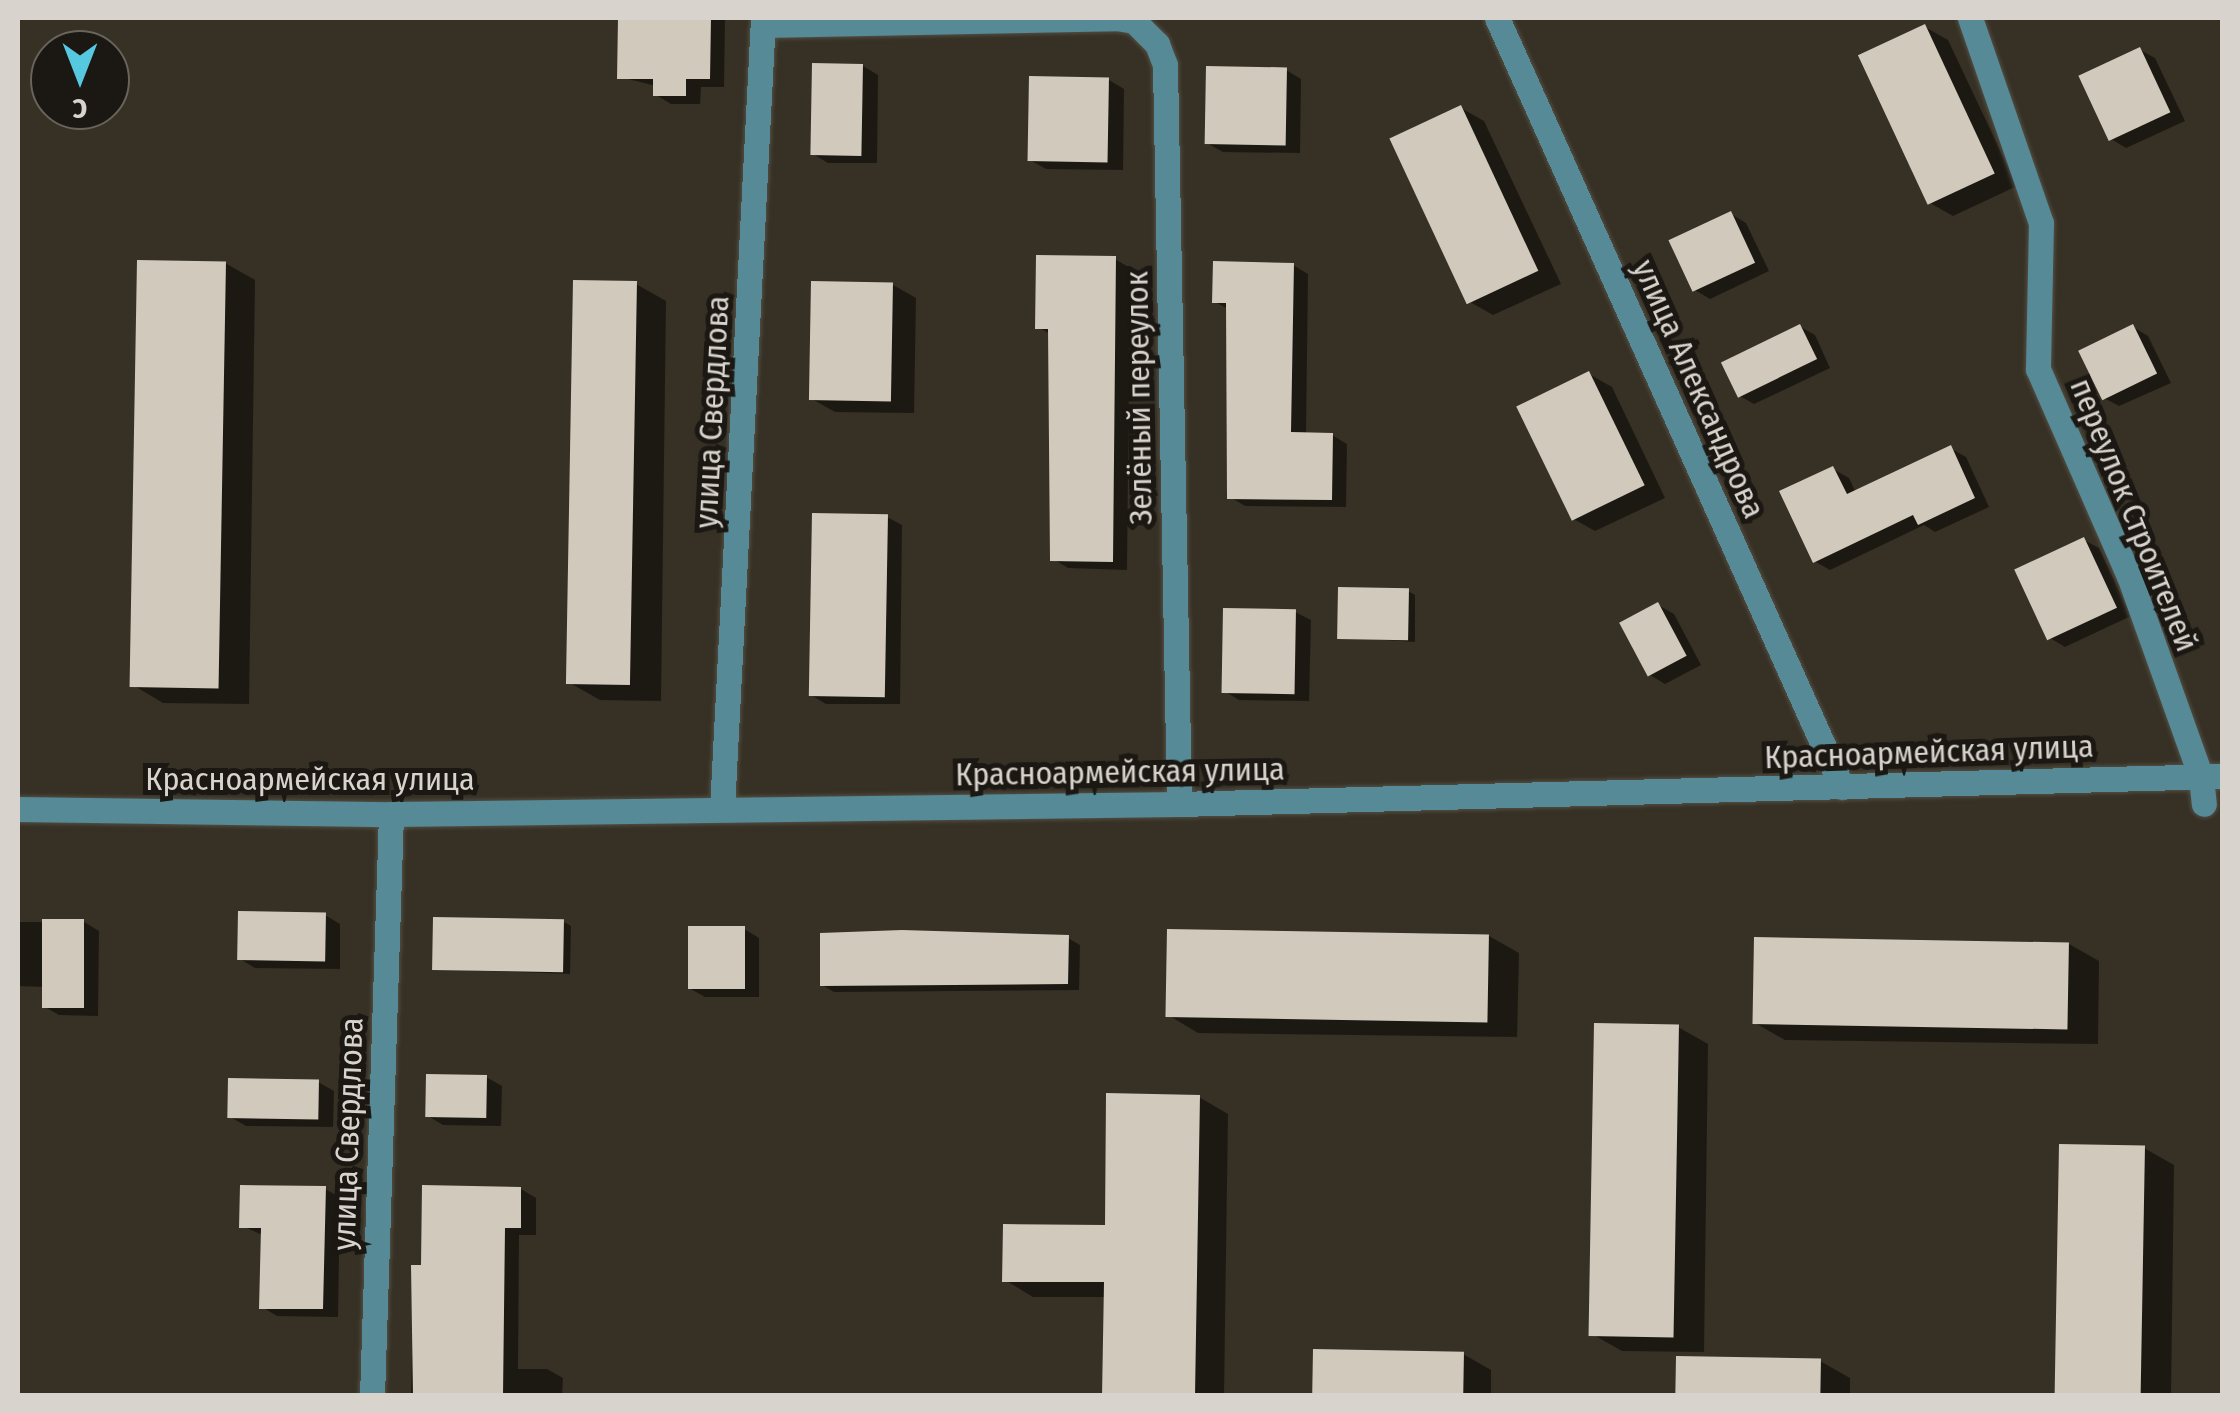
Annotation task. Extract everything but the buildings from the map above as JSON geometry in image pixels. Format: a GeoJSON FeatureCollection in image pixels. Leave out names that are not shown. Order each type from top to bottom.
{"type":"FeatureCollection","features":[{"type":"Feature","properties":{"kind":"street"},"geometry":{"type":"LineString","coordinates":[[763,21],[1116,18]]}},
{"type":"Feature","properties":{"kind":"street","name":"Зелёный переулок"},"geometry":{"type":"LineString","coordinates":[[1116,18],[1147,30],[1165,65],[1179,804]]}},
{"type":"Feature","properties":{"kind":"street","name":"улица Александрова"},"geometry":{"type":"LineString","coordinates":[[1498,18],[1842,787]]}},
{"type":"Feature","properties":{"kind":"street","name":"переулок Строителей"},"geometry":{"type":"LineString","coordinates":[[1970,18],[2040,223],[2038,369],[2212,776],[2204,804]]}},
{"type":"Feature","properties":{"kind":"street","name":"улица Свердлова"},"geometry":{"type":"LineString","coordinates":[[722,810],[763,21]]}},
{"type":"Feature","properties":{"kind":"street","name":"Красноармейская улица"},"geometry":{"type":"LineString","coordinates":[[18,809],[391,814],[1179,804],[2212,776]]}},
{"type":"Feature","properties":{"kind":"street","name":"улица Свердлова"},"geometry":{"type":"LineString","coordinates":[[372,1396],[391,814]]}}]}
